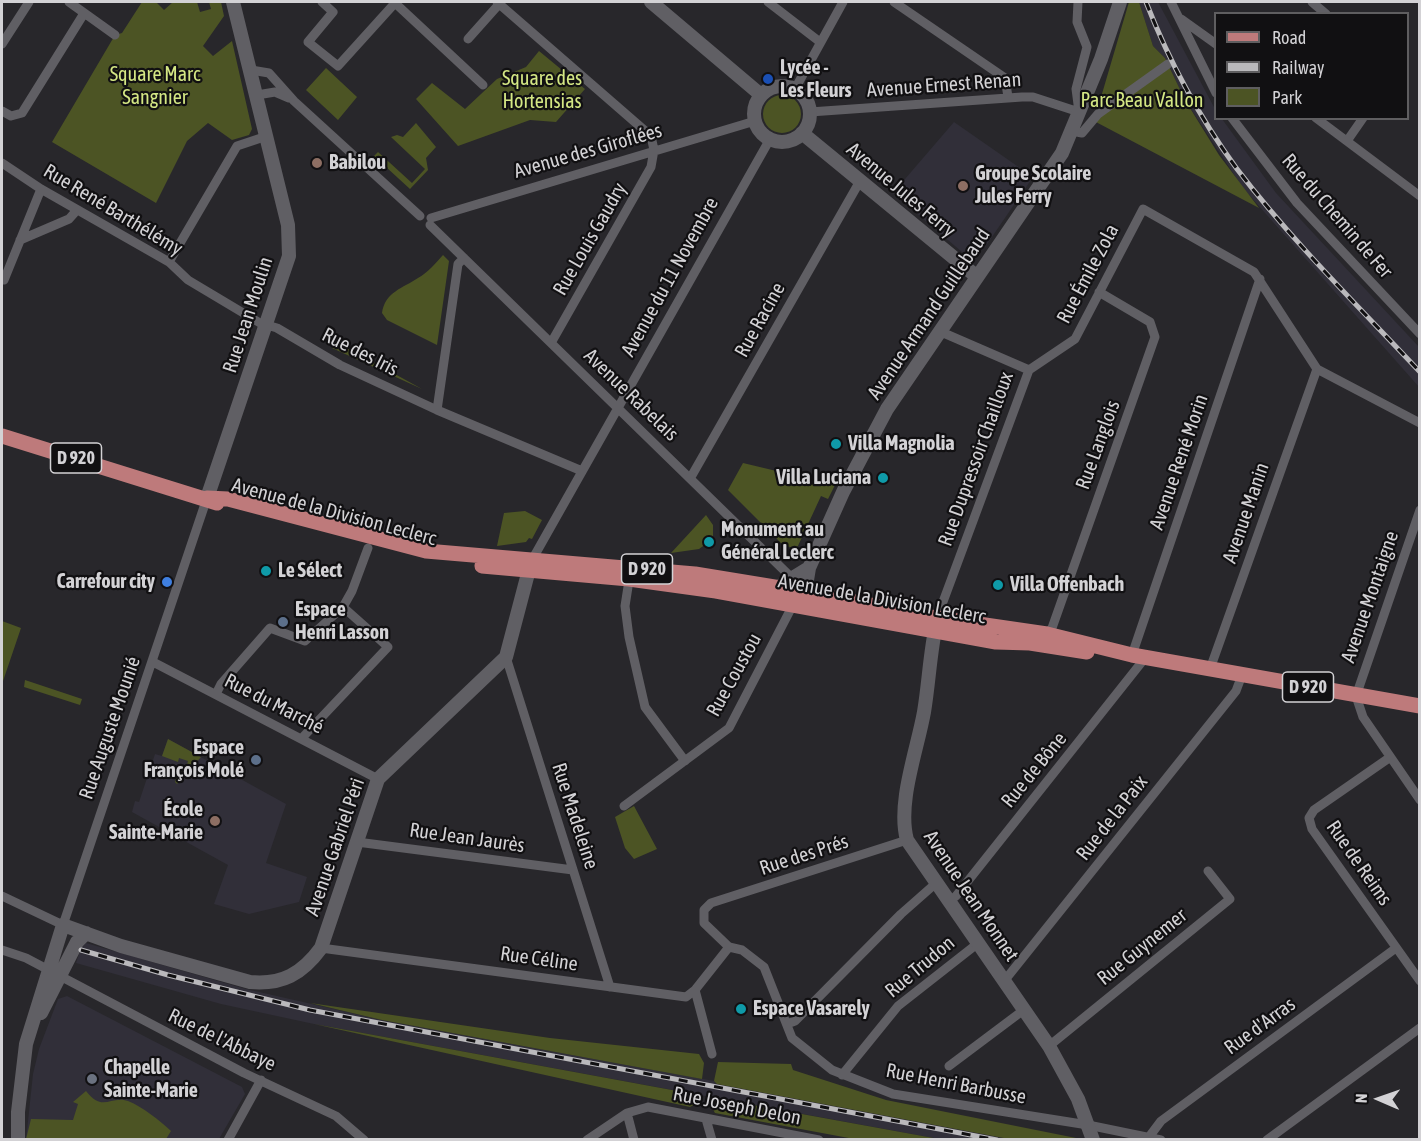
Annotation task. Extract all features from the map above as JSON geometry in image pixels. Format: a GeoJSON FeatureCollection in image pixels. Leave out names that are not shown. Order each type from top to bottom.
{"type":"FeatureCollection","features":[{"type":"Feature","properties":{"kind":"main road","name":"Rue Jean Moulin"},"geometry":{"type":"LineString","coordinates":[[207,498],[284,273],[289,238],[267,136],[233,2]]}},
{"type":"Feature","properties":{"kind":"main road"},"geometry":{"type":"LineString","coordinates":[[651,2],[761,95]]}},
{"type":"Feature","properties":{"kind":"main road","name":"Avenue Armand Guillebaud"},"geometry":{"type":"LineString","coordinates":[[1088,87],[1093,57],[1112,2]]}},
{"type":"Feature","properties":{"kind":"main road","name":"Avenue Armand Guillebaud"},"geometry":{"type":"LineString","coordinates":[[805,592],[809,568],[843,492],[887,409],[1062,153],[1120,2]]}},
{"type":"Feature","properties":{"kind":"main road"},"geometry":{"type":"LineString","coordinates":[[778,86],[795,88],[803,96],[810,112],[807,126],[802,133],[787,141],[770,139],[763,135],[755,121],[754,112],[761,95],[778,86]]}},
{"type":"Feature","properties":{"kind":"main road","name":"Avenue Jules Ferry"},"geometry":{"type":"LineString","coordinates":[[802,133],[976,276]]}},
{"type":"Feature","properties":{"kind":"main road","name":"D 920"},"geometry":{"type":"LineString","coordinates":[[2,436],[207,498]]}},
{"type":"Feature","properties":{"kind":"main road","name":"Avenue de la Division Leclerc"},"geometry":{"type":"LineString","coordinates":[[207,498],[226,507],[427,559],[630,573],[787,593],[936,624],[1047,633],[1138,657]]}},
{"type":"Feature","properties":{"kind":"main road"},"geometry":{"type":"LineString","coordinates":[[506,657],[530,565]]}},
{"type":"Feature","properties":{"kind":"main road"},"geometry":{"type":"LineString","coordinates":[[787,593],[809,568]]}},
{"type":"Feature","properties":{"kind":"main road","name":"Avenue de la Division Leclerc"},"geometry":{"type":"LineString","coordinates":[[787,593],[805,592],[936,624],[996,642],[1138,657],[1419,706]]}},
{"type":"Feature","properties":{"kind":"main road","name":"Avenue Jean Monnet"},"geometry":{"type":"LineString","coordinates":[[936,624],[927,672],[924,709],[904,808],[903,825],[907,840],[935,884],[1005,980],[1049,1046],[1078,1099],[1093,1140]]}},
{"type":"Feature","properties":{"kind":"main road","name":"Avenue Gabriel Péri"},"geometry":{"type":"LineString","coordinates":[[63,925],[250,982],[264,983],[287,979],[299,973],[309,965],[321,948],[378,779],[506,657]]}},
{"type":"Feature","properties":{"kind":"main road","name":"Rue Auguste Mounié"},"geometry":{"type":"LineString","coordinates":[[54,974],[63,925]]}},
{"type":"Feature","properties":{"kind":"main road"},"geometry":{"type":"LineString","coordinates":[[18,1140],[21,1072],[28,1036],[54,974],[76,942],[86,933]]}},
{"type":"Feature","properties":{"kind":"main road"},"geometry":{"type":"LineString","coordinates":[[12,1140],[18,1112]]}},
{"type":"Feature","properties":{"kind":"street"},"geometry":{"type":"LineString","coordinates":[[2,44],[29,2]]}},
{"type":"Feature","properties":{"kind":"street"},"geometry":{"type":"LineString","coordinates":[[69,2],[83,15],[115,35]]}},
{"type":"Feature","properties":{"kind":"street"},"geometry":{"type":"LineString","coordinates":[[322,2],[333,12],[308,42],[338,66],[394,2],[483,85]]}},
{"type":"Feature","properties":{"kind":"street"},"geometry":{"type":"LineString","coordinates":[[468,39],[499,2],[651,136],[654,150]]}},
{"type":"Feature","properties":{"kind":"street"},"geometry":{"type":"LineString","coordinates":[[768,2],[820,42]]}},
{"type":"Feature","properties":{"kind":"street"},"geometry":{"type":"LineString","coordinates":[[795,88],[843,2]]}},
{"type":"Feature","properties":{"kind":"street"},"geometry":{"type":"LineString","coordinates":[[894,2],[1005,78],[1008,98]]}},
{"type":"Feature","properties":{"kind":"street"},"geometry":{"type":"LineString","coordinates":[[1078,2],[1077,22],[1087,47],[1076,90],[1079,112]]}},
{"type":"Feature","properties":{"kind":"street"},"geometry":{"type":"LineString","coordinates":[[1171,2],[1214,91]]}},
{"type":"Feature","properties":{"kind":"street"},"geometry":{"type":"LineString","coordinates":[[1312,2],[1324,12]]}},
{"type":"Feature","properties":{"kind":"street"},"geometry":{"type":"LineString","coordinates":[[2,111],[11,116],[22,113],[83,15]]}},
{"type":"Feature","properties":{"kind":"street"},"geometry":{"type":"LineString","coordinates":[[1179,18],[1214,43]]}},
{"type":"Feature","properties":{"kind":"street"},"geometry":{"type":"LineString","coordinates":[[1072,131],[1082,133],[1098,114],[1168,64]]}},
{"type":"Feature","properties":{"kind":"street"},"geometry":{"type":"LineString","coordinates":[[251,70],[269,73],[294,101],[420,216],[426,214],[430,221]]}},
{"type":"Feature","properties":{"kind":"street"},"geometry":{"type":"LineString","coordinates":[[257,95],[275,93],[294,101]]}},
{"type":"Feature","properties":{"kind":"street","name":"Avenue Ernest Renan"},"geometry":{"type":"LineString","coordinates":[[810,112],[1033,97],[1079,112]]}},
{"type":"Feature","properties":{"kind":"street","name":"Rue du Chemin de Fer"},"geometry":{"type":"LineString","coordinates":[[1234,120],[1297,204],[1419,334]]}},
{"type":"Feature","properties":{"kind":"street"},"geometry":{"type":"LineString","coordinates":[[1319,120],[1419,196]]}},
{"type":"Feature","properties":{"kind":"street"},"geometry":{"type":"LineString","coordinates":[[1347,141],[1362,120]]}},
{"type":"Feature","properties":{"kind":"street","name":"Avenue des Giroflées"},"geometry":{"type":"LineString","coordinates":[[430,221],[654,150],[755,121]]}},
{"type":"Feature","properties":{"kind":"street"},"geometry":{"type":"LineString","coordinates":[[169,262],[237,146],[267,136]]}},
{"type":"Feature","properties":{"kind":"street","name":"Avenue du 11 Novembre"},"geometry":{"type":"LineString","coordinates":[[530,565],[770,139]]}},
{"type":"Feature","properties":{"kind":"street","name":"Rue Louis Gaudry"},"geometry":{"type":"LineString","coordinates":[[551,343],[651,166],[654,150]]}},
{"type":"Feature","properties":{"kind":"street","name":"Rue René Barthélémy"},"geometry":{"type":"LineString","coordinates":[[3,168],[169,262],[188,280],[260,323],[267,324]]}},
{"type":"Feature","properties":{"kind":"street","name":"Rue Racine"},"geometry":{"type":"LineString","coordinates":[[691,477],[860,181]]}},
{"type":"Feature","properties":{"kind":"street"},"geometry":{"type":"LineString","coordinates":[[4,280],[41,189]]}},
{"type":"Feature","properties":{"kind":"street","name":"Rue Émile Zola"},"geometry":{"type":"LineString","coordinates":[[1029,370],[1075,339],[1143,209],[1254,272],[1260,279]]}},
{"type":"Feature","properties":{"kind":"street"},"geometry":{"type":"LineString","coordinates":[[20,240],[69,219],[77,210]]}},
{"type":"Feature","properties":{"kind":"street","name":"Avenue Rabelais"},"geometry":{"type":"LineString","coordinates":[[430,221],[464,258],[691,477],[787,593]]}},
{"type":"Feature","properties":{"kind":"street"},"geometry":{"type":"LineString","coordinates":[[437,410],[458,264],[464,258]]}},
{"type":"Feature","properties":{"kind":"street"},"geometry":{"type":"LineString","coordinates":[[1260,279],[1317,369],[1419,423]]}},
{"type":"Feature","properties":{"kind":"street","name":"Avenue René Morin"},"geometry":{"type":"LineString","coordinates":[[1138,657],[1260,279]]}},
{"type":"Feature","properties":{"kind":"street","name":"Rue Langlois"},"geometry":{"type":"LineString","coordinates":[[1047,633],[1052,628],[1155,337],[1150,322],[1099,292]]}},
{"type":"Feature","properties":{"kind":"street","name":"Rue des Iris"},"geometry":{"type":"LineString","coordinates":[[267,324],[340,364],[437,410],[582,471]]}},
{"type":"Feature","properties":{"kind":"street","name":"Rue Dupressoir Chailloux"},"geometry":{"type":"LineString","coordinates":[[936,624],[1029,370],[939,331]]}},
{"type":"Feature","properties":{"kind":"street","name":"Avenue Manin"},"geometry":{"type":"LineString","coordinates":[[1210,669],[1317,369]]}},
{"type":"Feature","properties":{"kind":"street","name":"Rue Auguste Mounié"},"geometry":{"type":"LineString","coordinates":[[63,925],[207,498]]}},
{"type":"Feature","properties":{"kind":"street","name":"Avenue Montaigne"},"geometry":{"type":"LineString","coordinates":[[1356,696],[1419,510]]}},
{"type":"Feature","properties":{"kind":"street"},"geometry":{"type":"LineString","coordinates":[[216,694],[221,684],[270,628],[305,641],[343,607],[352,591],[368,548]]}},
{"type":"Feature","properties":{"kind":"street"},"geometry":{"type":"LineString","coordinates":[[630,573],[625,606],[628,637],[645,707],[685,761]]}},
{"type":"Feature","properties":{"kind":"street","name":"Rue Coustou"},"geometry":{"type":"LineString","coordinates":[[624,806],[729,728],[787,593]]}},
{"type":"Feature","properties":{"kind":"street"},"geometry":{"type":"LineString","coordinates":[[302,738],[388,647],[343,607]]}},
{"type":"Feature","properties":{"kind":"street","name":"Rue Madeleine"},"geometry":{"type":"LineString","coordinates":[[506,657],[610,987]]}},
{"type":"Feature","properties":{"kind":"street","name":"Rue de Bône"},"geometry":{"type":"LineString","coordinates":[[948,902],[971,877],[1138,657]]}},
{"type":"Feature","properties":{"kind":"street","name":"Rue du Marché"},"geometry":{"type":"LineString","coordinates":[[153,662],[378,779]]}},
{"type":"Feature","properties":{"kind":"street","name":"Rue de la Paix"},"geometry":{"type":"LineString","coordinates":[[1005,980],[1236,691],[1242,675]]}},
{"type":"Feature","properties":{"kind":"street"},"geometry":{"type":"LineString","coordinates":[[1356,696],[1363,717],[1419,800]]}},
{"type":"Feature","properties":{"kind":"street","name":"Rue de Reims"},"geometry":{"type":"LineString","coordinates":[[1389,758],[1314,810],[1309,818],[1312,829],[1419,981]]}},
{"type":"Feature","properties":{"kind":"street","name":"Rue des Prés"},"geometry":{"type":"LineString","coordinates":[[711,903],[907,840]]}},
{"type":"Feature","properties":{"kind":"street","name":"Rue Jean Jaurès"},"geometry":{"type":"LineString","coordinates":[[357,842],[573,870]]}},
{"type":"Feature","properties":{"kind":"street","name":"Rue Guynemer"},"geometry":{"type":"LineString","coordinates":[[1049,1046],[1230,899],[1208,871]]}},
{"type":"Feature","properties":{"kind":"street"},"geometry":{"type":"LineString","coordinates":[[787,1024],[795,1021],[900,914],[935,884]]}},
{"type":"Feature","properties":{"kind":"street"},"geometry":{"type":"LineString","coordinates":[[2,896],[63,925]]}},
{"type":"Feature","properties":{"kind":"street","name":"Rue Henri Barbusse"},"geometry":{"type":"LineString","coordinates":[[711,903],[704,910],[704,923],[729,947],[742,950],[764,967],[792,1038],[832,1070],[893,1094],[1088,1125],[1161,1140]]}},
{"type":"Feature","properties":{"kind":"street","name":"Rue Trudon"},"geometry":{"type":"LineString","coordinates":[[842,1075],[898,1006],[977,944]]}},
{"type":"Feature","properties":{"kind":"street"},"geometry":{"type":"LineString","coordinates":[[712,1054],[695,990],[729,947]]}},
{"type":"Feature","properties":{"kind":"street","name":"Rue Céline"},"geometry":{"type":"LineString","coordinates":[[321,948],[686,997],[695,990]]}},
{"type":"Feature","properties":{"kind":"street","name":"Rue d'Arras"},"geometry":{"type":"LineString","coordinates":[[1149,1137],[1161,1121],[1396,948]]}},
{"type":"Feature","properties":{"kind":"street","name":"Rue de l'Abbaye"},"geometry":{"type":"LineString","coordinates":[[2,950],[336,1116],[364,1140]]}},
{"type":"Feature","properties":{"kind":"street"},"geometry":{"type":"LineString","coordinates":[[949,1066],[1025,1009]]}},
{"type":"Feature","properties":{"kind":"street"},"geometry":{"type":"LineString","coordinates":[[1267,1140],[1419,1028]]}},
{"type":"Feature","properties":{"kind":"street"},"geometry":{"type":"LineString","coordinates":[[228,1140],[261,1080]]}},
{"type":"Feature","properties":{"kind":"street","name":"Rue Joseph Delon"},"geometry":{"type":"LineString","coordinates":[[627,1113],[648,1107],[819,1140]]}},
{"type":"Feature","properties":{"kind":"street"},"geometry":{"type":"LineString","coordinates":[[587,1140],[627,1113],[634,1140]]}},
{"type":"Feature","properties":{"kind":"street"},"geometry":{"type":"LineString","coordinates":[[706,1119],[711,1140]]}},
{"type":"Feature","properties":{"kind":"shaded area"},"geometry":{"type":"Polygon","coordinates":[[[1139,2],[1158,2],[1214,107],[1214,120],[1223,120],[1276,193],[1419,347],[1419,387],[1243,188],[1185,100],[1165,58],[1153,46],[1139,2]]]}},
{"type":"Feature","properties":{"kind":"shaded area","name":"Groupe Scolaire Jules Ferry"},"geometry":{"type":"Polygon","coordinates":[[[954,122],[1033,177],[983,250],[962,252],[893,193],[954,122]]]}},
{"type":"Feature","properties":{"kind":"shaded area","name":"École Sainte-Marie"},"geometry":{"type":"Polygon","coordinates":[[[168,739],[286,804],[266,863],[307,877],[299,902],[249,914],[214,904],[228,865],[132,812],[135,801],[139,802],[155,754],[162,756],[168,739]]]}},
{"type":"Feature","properties":{"kind":"shaded area"},"geometry":{"type":"Polygon","coordinates":[[[86,943],[246,989],[382,1020],[714,1081],[717,1084],[1009,1139],[939,1139],[314,1024],[221,1004],[76,963],[81,948],[86,943]]]}},
{"type":"Feature","properties":{"kind":"shaded area"},"geometry":{"type":"Polygon","coordinates":[[[67,996],[242,1087],[245,1094],[219,1139],[26,1140],[33,1074],[39,1049],[58,999],[67,996]]]}},
{"type":"Feature","properties":{"kind":"green space","name":"Square Marc Sangnier"},"geometry":{"type":"Polygon","coordinates":[[[142,2],[156,2],[164,10],[173,2],[197,2],[200,12],[211,9],[209,2],[221,2],[224,16],[203,46],[213,56],[232,41],[252,129],[249,135],[232,140],[208,123],[187,141],[156,203],[52,142],[115,35],[122,33],[142,2]]]}},
{"type":"Feature","properties":{"kind":"green space","name":"Parc Beau Vallon"},"geometry":{"type":"Polygon","coordinates":[[[1129,2],[1139,2],[1153,46],[1165,58],[1185,100],[1219,155],[1259,208],[1094,121],[1129,2]]]}},
{"type":"Feature","properties":{"kind":"green space","name":"Square des Hortensias"},"geometry":{"type":"Polygon","coordinates":[[[539,51],[585,89],[556,122],[530,120],[458,146],[416,99],[432,83],[465,109],[497,79],[526,67],[539,51]]]}},
{"type":"Feature","properties":{"kind":"green space"},"geometry":{"type":"Polygon","coordinates":[[[326,68],[357,97],[338,120],[306,90],[326,68]]]}},
{"type":"Feature","properties":{"kind":"green space"},"geometry":{"type":"Polygon","coordinates":[[[782,95],[795,101],[801,114],[795,127],[782,133],[769,127],[763,114],[769,101],[782,95]]]}},
{"type":"Feature","properties":{"kind":"green space"},"geometry":{"type":"Polygon","coordinates":[[[416,123],[436,147],[426,158],[428,170],[410,189],[374,156],[378,152],[412,183],[425,169],[391,137],[397,135],[403,137],[416,123]]]}},
{"type":"Feature","properties":{"kind":"green space"},"geometry":{"type":"Polygon","coordinates":[[[443,255],[449,261],[437,345],[387,320],[382,313],[391,295],[425,273],[443,255]]]}},
{"type":"Feature","properties":{"kind":"green space"},"geometry":{"type":"Polygon","coordinates":[[[335,341],[422,389],[332,348],[335,341]]]}},
{"type":"Feature","properties":{"kind":"green space"},"geometry":{"type":"Polygon","coordinates":[[[743,463],[835,485],[828,499],[821,496],[797,548],[784,546],[728,490],[743,463]]]}},
{"type":"Feature","properties":{"kind":"green space"},"geometry":{"type":"Polygon","coordinates":[[[525,511],[542,520],[532,539],[497,546],[504,513],[525,511]]]}},
{"type":"Feature","properties":{"kind":"green space"},"geometry":{"type":"Polygon","coordinates":[[[706,515],[713,525],[713,539],[699,549],[671,553],[706,515]]]}},
{"type":"Feature","properties":{"kind":"green space"},"geometry":{"type":"Polygon","coordinates":[[[2,621],[21,628],[2,684],[2,621]]]}},
{"type":"Feature","properties":{"kind":"green space"},"geometry":{"type":"Polygon","coordinates":[[[25,680],[82,699],[80,705],[24,687],[25,680]]]}},
{"type":"Feature","properties":{"kind":"green space"},"geometry":{"type":"Polygon","coordinates":[[[168,739],[201,757],[177,784],[175,782],[179,769],[185,771],[188,761],[179,758],[178,762],[162,756],[168,739]]]}},
{"type":"Feature","properties":{"kind":"green space"},"geometry":{"type":"Polygon","coordinates":[[[634,806],[657,849],[634,859],[625,848],[615,817],[634,806]]]}},
{"type":"Feature","properties":{"kind":"green space"},"geometry":{"type":"Polygon","coordinates":[[[310,1003],[550,1038],[699,1054],[704,1063],[702,1079],[382,1020],[310,1003]]]}},
{"type":"Feature","properties":{"kind":"green space"},"geometry":{"type":"Polygon","coordinates":[[[314,1024],[699,1095],[697,1103],[690,1107],[314,1024]]]}},
{"type":"Feature","properties":{"kind":"green space"},"geometry":{"type":"Polygon","coordinates":[[[718,1062],[791,1064],[793,1070],[886,1100],[1081,1139],[1009,1139],[717,1084],[714,1081],[718,1062]]]}},
{"type":"Feature","properties":{"kind":"green space"},"geometry":{"type":"Polygon","coordinates":[[[86,1091],[97,1101],[128,1101],[151,1114],[171,1131],[166,1139],[26,1139],[31,1119],[73,1120],[78,1104],[73,1102],[86,1091]]]}},
{"type":"Feature","properties":{"kind":"green space"},"geometry":{"type":"Polygon","coordinates":[[[712,1098],[939,1139],[854,1139],[715,1113],[711,1106],[712,1098]]]}},
{"type":"Feature","properties":{"kind":"railway"},"geometry":{"type":"LineString","coordinates":[[1146,2],[1186,88],[1237,169],[1303,247],[1420,372]]}},
{"type":"Feature","properties":{"kind":"railway"},"geometry":{"type":"LineString","coordinates":[[81,950],[168,975],[310,1010],[997,1140]]}},
{"type":"Feature","properties":{"kind":"place","name":"Lycée - Les Fleurs"},"geometry":{"type":"Point","coordinates":[768,79]}},
{"type":"Feature","properties":{"kind":"place","name":"Babilou"},"geometry":{"type":"Point","coordinates":[317,163]}},
{"type":"Feature","properties":{"kind":"place","name":"Groupe Scolaire Jules Ferry"},"geometry":{"type":"Point","coordinates":[963,186]}},
{"type":"Feature","properties":{"kind":"place","name":"Villa Magnolia"},"geometry":{"type":"Point","coordinates":[836,444]}},
{"type":"Feature","properties":{"kind":"place","name":"Villa Luciana"},"geometry":{"type":"Point","coordinates":[883,478]}},
{"type":"Feature","properties":{"kind":"place","name":"Monument au Général Leclerc"},"geometry":{"type":"Point","coordinates":[709,542]}},
{"type":"Feature","properties":{"kind":"place","name":"Le Sélect"},"geometry":{"type":"Point","coordinates":[266,571]}},
{"type":"Feature","properties":{"kind":"place","name":"Carrefour city"},"geometry":{"type":"Point","coordinates":[167,582]}},
{"type":"Feature","properties":{"kind":"place","name":"Villa Offenbach"},"geometry":{"type":"Point","coordinates":[998,585]}},
{"type":"Feature","properties":{"kind":"place","name":"Espace Henri Lasson"},"geometry":{"type":"Point","coordinates":[283,622]}},
{"type":"Feature","properties":{"kind":"place","name":"Espace François Molé"},"geometry":{"type":"Point","coordinates":[256,760]}},
{"type":"Feature","properties":{"kind":"place","name":"École Sainte-Marie"},"geometry":{"type":"Point","coordinates":[215,821]}},
{"type":"Feature","properties":{"kind":"place","name":"Espace Vasarely"},"geometry":{"type":"Point","coordinates":[741,1009]}},
{"type":"Feature","properties":{"kind":"place","name":"Chapelle Sainte-Marie"},"geometry":{"type":"Point","coordinates":[92,1079]}}]}
